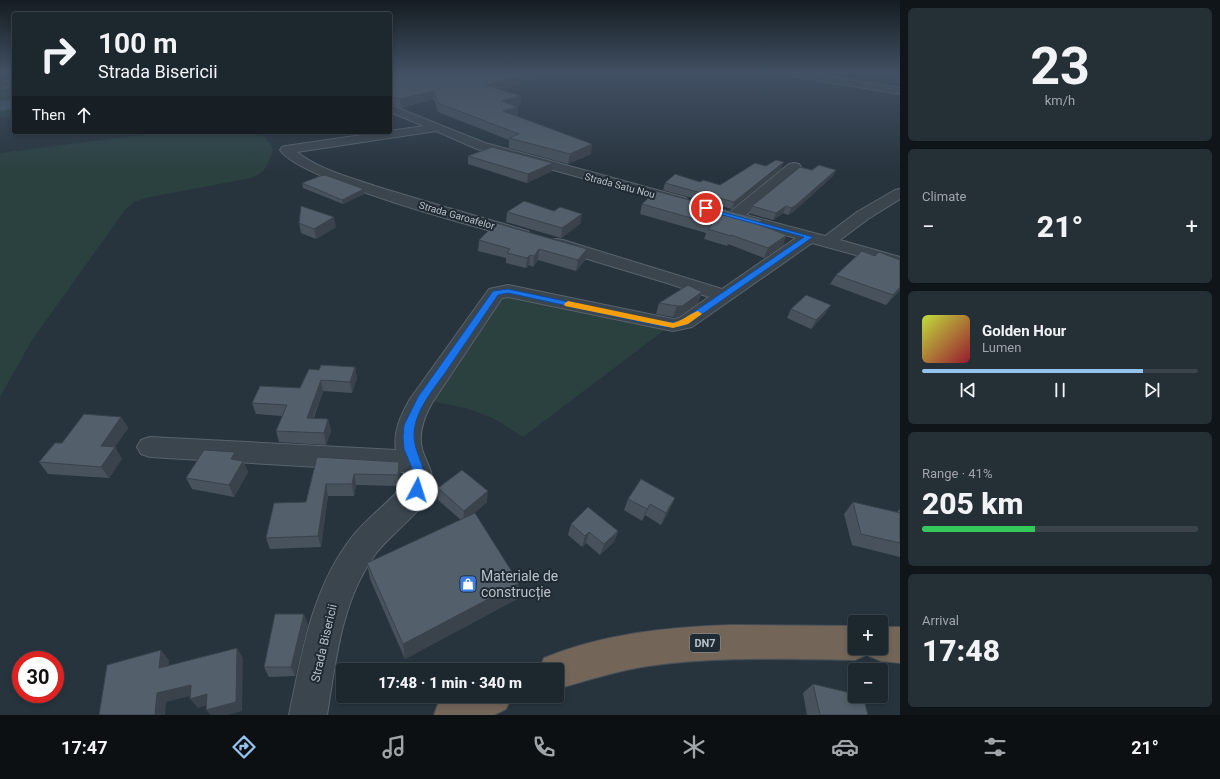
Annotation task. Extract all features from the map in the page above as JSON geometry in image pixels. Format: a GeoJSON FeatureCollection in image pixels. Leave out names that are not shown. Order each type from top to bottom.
{"type":"FeatureCollection","features":[{"type":"Feature","properties":{"kind":"highway","name":"DN7"},"geometry":{"type":"LineString","coordinates":[[564,668],[653,648],[701,643],[749,641],[848,643]]}},
{"type":"Feature","properties":{"kind":"highway"},"geometry":{"type":"LineString","coordinates":[[888,644],[900,644]]}},
{"type":"Feature","properties":{"kind":"highway"},"geometry":{"type":"LineString","coordinates":[[454,715],[479,703]]}},
{"type":"Feature","properties":{"kind":"street","name":"Strada Satu Nou"},"geometry":{"type":"LineString","coordinates":[[392,109],[436,128],[499,151],[698,206]]}},
{"type":"Feature","properties":{"kind":"street","name":"Strada Garoafelor"},"geometry":{"type":"LineString","coordinates":[[436,128],[286,150],[296,160],[333,176],[417,204],[674,279],[724,296]]}},
{"type":"Feature","properties":{"kind":"street"},"geometry":{"type":"LineString","coordinates":[[735,216],[794,167]]}},
{"type":"Feature","properties":{"kind":"street"},"geometry":{"type":"LineString","coordinates":[[828,242],[847,226],[869,211],[900,193]]}},
{"type":"Feature","properties":{"kind":"street"},"geometry":{"type":"LineString","coordinates":[[720,212],[900,262]]}},
{"type":"Feature","properties":{"kind":"street"},"geometry":{"type":"LineString","coordinates":[[724,296],[809,237]]}},
{"type":"Feature","properties":{"kind":"street","name":"Strada Bisericii"},"geometry":{"type":"LineString","coordinates":[[308,715],[332,604],[347,570],[364,546],[417,490],[420,479],[418,468],[409,449],[408,437],[410,425],[415,412],[422,399],[496,293],[508,291],[673,325],[685,323],[724,296]]}},
{"type":"Feature","properties":{"kind":"street"},"geometry":{"type":"LineString","coordinates":[[150,447],[414,462]]}},
{"type":"Feature","properties":{"kind":"green space"},"geometry":{"type":"Polygon","coordinates":[[[0,106],[12,106],[12,116],[0,118],[0,106]]]}},
{"type":"Feature","properties":{"kind":"green space"},"geometry":{"type":"Polygon","coordinates":[[[150,134],[262,134],[273,148],[266,167],[256,176],[145,198],[134,202],[125,210],[32,340],[0,397],[0,153],[150,134]]]}},
{"type":"Feature","properties":{"kind":"green space"},"geometry":{"type":"Polygon","coordinates":[[[507,294],[667,328],[523,437],[493,418],[466,408],[430,401],[500,297],[507,294]]]}},
{"type":"Feature","properties":{"kind":"building"},"geometry":{"type":"Polygon","coordinates":[[[447,106],[516,106],[518,107],[503,111],[592,144],[570,154],[509,138],[519,134],[447,106]]]}},
{"type":"Feature","properties":{"kind":"building"},"geometry":{"type":"Polygon","coordinates":[[[492,147],[553,163],[528,174],[468,156],[492,147]]]}},
{"type":"Feature","properties":{"kind":"building"},"geometry":{"type":"Polygon","coordinates":[[[776,160],[784,162],[734,202],[665,183],[675,174],[700,182],[703,180],[720,185],[755,163],[766,166],[776,160]]]}},
{"type":"Feature","properties":{"kind":"building"},"geometry":{"type":"Polygon","coordinates":[[[819,165],[836,170],[796,205],[791,208],[786,206],[776,213],[752,206],[800,167],[812,170],[819,165]]]}},
{"type":"Feature","properties":{"kind":"building"},"geometry":{"type":"Polygon","coordinates":[[[325,175],[364,189],[342,200],[302,183],[325,175]]]}},
{"type":"Feature","properties":{"kind":"building"},"geometry":{"type":"Polygon","coordinates":[[[656,191],[763,220],[757,224],[787,235],[768,248],[731,235],[708,229],[712,224],[642,204],[656,191]]]}},
{"type":"Feature","properties":{"kind":"building"},"geometry":{"type":"Polygon","coordinates":[[[524,201],[554,211],[560,207],[582,214],[562,228],[507,212],[524,201]]]}},
{"type":"Feature","properties":{"kind":"building"},"geometry":{"type":"Polygon","coordinates":[[[301,206],[334,217],[314,229],[299,223],[301,206]]]}},
{"type":"Feature","properties":{"kind":"building"},"geometry":{"type":"Polygon","coordinates":[[[496,223],[587,249],[578,260],[539,249],[534,256],[530,255],[527,258],[507,253],[510,249],[479,240],[496,223]]]}},
{"type":"Feature","properties":{"kind":"building"},"geometry":{"type":"Polygon","coordinates":[[[862,251],[875,256],[879,252],[900,260],[900,287],[893,295],[836,275],[862,251]]]}},
{"type":"Feature","properties":{"kind":"building"},"geometry":{"type":"Polygon","coordinates":[[[688,285],[702,292],[682,306],[659,303],[688,285]]]}},
{"type":"Feature","properties":{"kind":"building"},"geometry":{"type":"Polygon","coordinates":[[[806,295],[831,305],[816,320],[791,309],[806,295]]]}},
{"type":"Feature","properties":{"kind":"building"},"geometry":{"type":"Polygon","coordinates":[[[321,365],[355,367],[350,382],[321,380],[307,418],[328,419],[324,433],[276,431],[287,405],[252,403],[260,386],[300,388],[309,369],[319,370],[321,365]]]}},
{"type":"Feature","properties":{"kind":"building"},"geometry":{"type":"Polygon","coordinates":[[[84,414],[121,417],[101,446],[115,447],[101,467],[39,462],[55,443],[62,443],[84,414]]]}},
{"type":"Feature","properties":{"kind":"building"},"geometry":{"type":"Polygon","coordinates":[[[204,450],[235,452],[231,459],[243,461],[229,485],[186,478],[204,450]]]}},
{"type":"Feature","properties":{"kind":"building"},"geometry":{"type":"Polygon","coordinates":[[[317,457],[399,462],[398,475],[354,474],[352,484],[326,484],[318,536],[266,538],[274,503],[306,502],[317,457]]]}},
{"type":"Feature","properties":{"kind":"building"},"geometry":{"type":"Polygon","coordinates":[[[462,470],[488,491],[464,511],[438,488],[462,470]]]}},
{"type":"Feature","properties":{"kind":"building"},"geometry":{"type":"Polygon","coordinates":[[[641,479],[675,498],[666,513],[650,504],[647,509],[628,499],[641,479]]]}},
{"type":"Feature","properties":{"kind":"building"},"geometry":{"type":"Polygon","coordinates":[[[853,502],[900,513],[900,543],[861,534],[853,502]]]}},
{"type":"Feature","properties":{"kind":"building"},"geometry":{"type":"Polygon","coordinates":[[[588,507],[618,531],[604,544],[589,532],[585,536],[571,524],[588,507]]]}},
{"type":"Feature","properties":{"kind":"building"},"geometry":{"type":"Polygon","coordinates":[[[475,513],[519,583],[403,644],[367,563],[475,513]]]}},
{"type":"Feature","properties":{"kind":"building"},"geometry":{"type":"Polygon","coordinates":[[[275,614],[304,614],[291,667],[264,667],[275,614]]]}},
{"type":"Feature","properties":{"kind":"building"},"geometry":{"type":"Polygon","coordinates":[[[237,648],[236,702],[206,710],[207,694],[190,699],[191,685],[157,693],[155,715],[99,715],[107,665],[161,650],[159,668],[237,648]]]}},
{"type":"Feature","properties":{"kind":"building"},"geometry":{"type":"Polygon","coordinates":[[[813,684],[848,692],[848,703],[865,703],[868,715],[820,715],[813,684]]]}},
{"type":"Feature","properties":{"kind":"slow traffic"},"geometry":{"type":"LineString","coordinates":[[568,304],[673,325],[685,323],[698,314]]}},
{"type":"Feature","properties":{"kind":"place","name":"Materiale de construcție"},"geometry":{"type":"Point","coordinates":[468,584]}},
{"type":"Feature","properties":{"kind":"route"},"geometry":{"type":"LineString","coordinates":[[417,490],[420,479],[418,468],[409,449],[408,437],[410,425],[415,412],[422,399],[496,293],[508,291],[664,324],[680,324],[685,323],[809,237],[706,208]]}}]}
